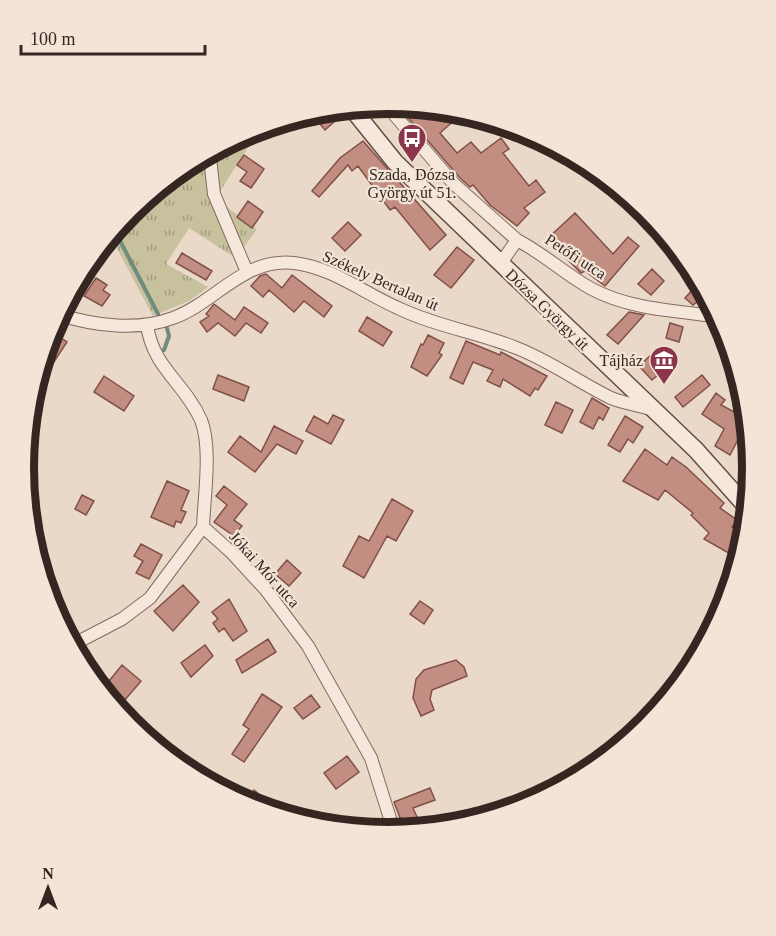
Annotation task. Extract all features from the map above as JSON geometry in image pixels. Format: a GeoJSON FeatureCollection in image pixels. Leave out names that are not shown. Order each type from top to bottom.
{"type":"FeatureCollection","features":[{"type":"Feature","properties":{"kind":"main road","name":"Dózsa György út"},"geometry":{"type":"LineString","coordinates":[[358,116],[395,162],[696,450],[740,498]]}},
{"type":"Feature","properties":{"kind":"street","name":"Dózsa György út"},"geometry":{"type":"LineString","coordinates":[[394,114],[454,184],[517,240]]}},
{"type":"Feature","properties":{"kind":"street"},"geometry":{"type":"LineString","coordinates":[[210,162],[214,194],[247,272]]}},
{"type":"Feature","properties":{"kind":"street"},"geometry":{"type":"LineString","coordinates":[[501,263],[517,240]]}},
{"type":"Feature","properties":{"kind":"street","name":"Petőfi utca"},"geometry":{"type":"LineString","coordinates":[[517,240],[539,251],[591,289],[660,310],[706,315]]}},
{"type":"Feature","properties":{"kind":"street","name":"Székely Bertalan út"},"geometry":{"type":"LineString","coordinates":[[69,317],[82,321],[147,325],[174,318],[188,311],[247,272],[267,263],[304,264],[327,272],[423,320],[515,347],[612,398],[652,409]]}},
{"type":"Feature","properties":{"kind":"street"},"geometry":{"type":"LineString","coordinates":[[80,641],[122,619],[150,598],[203,527],[206,446],[202,422],[187,394],[151,347],[147,325]]}},
{"type":"Feature","properties":{"kind":"street","name":"Jókai Mór utca"},"geometry":{"type":"LineString","coordinates":[[203,527],[231,552],[266,590],[308,646],[371,758],[391,822]]}},
{"type":"Feature","properties":{"kind":"green space"},"geometry":{"type":"Polygon","coordinates":[[[252,142],[219,193],[221,203],[257,229],[244,247],[231,255],[189,228],[166,264],[208,287],[189,301],[153,316],[115,244],[138,218],[173,188],[211,162],[252,142]]]}},
{"type":"Feature","properties":{"kind":"building"},"geometry":{"type":"Polygon","coordinates":[[[406,115],[454,121],[440,133],[457,153],[471,142],[481,153],[501,138],[509,149],[503,153],[529,186],[536,180],[545,192],[524,208],[529,213],[517,226],[490,205],[473,185],[470,187],[406,115]]]}},
{"type":"Feature","properties":{"kind":"building"},"geometry":{"type":"Polygon","coordinates":[[[338,119],[325,130],[318,121],[338,119]]]}},
{"type":"Feature","properties":{"kind":"building"},"geometry":{"type":"Polygon","coordinates":[[[363,141],[446,235],[430,250],[395,207],[390,210],[358,166],[352,171],[348,165],[319,197],[312,191],[340,158],[363,141]]]}},
{"type":"Feature","properties":{"kind":"building"},"geometry":{"type":"Polygon","coordinates":[[[244,155],[264,169],[251,188],[240,181],[247,172],[237,165],[244,155]]]}},
{"type":"Feature","properties":{"kind":"building"},"geometry":{"type":"Polygon","coordinates":[[[248,201],[263,212],[252,228],[237,217],[248,201]]]}},
{"type":"Feature","properties":{"kind":"building"},"geometry":{"type":"Polygon","coordinates":[[[575,213],[613,254],[628,237],[639,246],[605,286],[585,271],[581,273],[547,239],[575,213]]]}},
{"type":"Feature","properties":{"kind":"building"},"geometry":{"type":"Polygon","coordinates":[[[348,222],[361,235],[345,251],[332,238],[348,222]]]}},
{"type":"Feature","properties":{"kind":"building"},"geometry":{"type":"Polygon","coordinates":[[[457,247],[474,260],[451,288],[434,275],[457,247]]]}},
{"type":"Feature","properties":{"kind":"building"},"geometry":{"type":"Polygon","coordinates":[[[182,253],[212,271],[206,280],[176,263],[182,253]]]}},
{"type":"Feature","properties":{"kind":"building"},"geometry":{"type":"Polygon","coordinates":[[[652,269],[664,281],[651,295],[638,284],[652,269]]]}},
{"type":"Feature","properties":{"kind":"building"},"geometry":{"type":"Polygon","coordinates":[[[266,274],[282,288],[292,275],[332,306],[324,317],[304,301],[294,312],[269,290],[263,297],[251,286],[260,276],[266,274]]]}},
{"type":"Feature","properties":{"kind":"building"},"geometry":{"type":"Polygon","coordinates":[[[96,278],[107,285],[103,290],[110,295],[102,306],[84,296],[96,278]]]}},
{"type":"Feature","properties":{"kind":"building"},"geometry":{"type":"Polygon","coordinates":[[[693,289],[699,300],[693,305],[685,298],[693,289]]]}},
{"type":"Feature","properties":{"kind":"building"},"geometry":{"type":"Polygon","coordinates":[[[214,304],[235,320],[244,307],[268,323],[261,333],[246,323],[235,336],[218,323],[207,332],[200,322],[209,316],[206,314],[214,304]]]}},
{"type":"Feature","properties":{"kind":"building"},"geometry":{"type":"Polygon","coordinates":[[[629,312],[644,315],[618,344],[607,335],[629,312]]]}},
{"type":"Feature","properties":{"kind":"building"},"geometry":{"type":"Polygon","coordinates":[[[367,317],[392,332],[383,346],[359,331],[367,317]]]}},
{"type":"Feature","properties":{"kind":"building"},"geometry":{"type":"Polygon","coordinates":[[[670,323],[683,327],[679,342],[666,338],[670,323]]]}},
{"type":"Feature","properties":{"kind":"building"},"geometry":{"type":"Polygon","coordinates":[[[428,335],[444,343],[439,353],[442,355],[427,376],[411,367],[421,344],[423,345],[428,335]]]}},
{"type":"Feature","properties":{"kind":"building"},"geometry":{"type":"Polygon","coordinates":[[[59,337],[67,342],[49,369],[59,337]]]}},
{"type":"Feature","properties":{"kind":"building"},"geometry":{"type":"Polygon","coordinates":[[[466,341],[500,355],[501,352],[547,376],[538,390],[535,388],[530,396],[503,379],[500,387],[487,381],[493,370],[473,362],[463,384],[450,378],[466,341]]]}},
{"type":"Feature","properties":{"kind":"building"},"geometry":{"type":"Polygon","coordinates":[[[652,354],[656,354],[672,371],[663,380],[658,375],[652,380],[639,366],[652,354]]]}},
{"type":"Feature","properties":{"kind":"building"},"geometry":{"type":"Polygon","coordinates":[[[218,375],[249,387],[244,401],[213,389],[218,375]]]}},
{"type":"Feature","properties":{"kind":"building"},"geometry":{"type":"Polygon","coordinates":[[[702,375],[710,385],[683,407],[675,397],[702,375]]]}},
{"type":"Feature","properties":{"kind":"building"},"geometry":{"type":"Polygon","coordinates":[[[104,376],[134,396],[124,411],[94,392],[104,376]]]}},
{"type":"Feature","properties":{"kind":"building"},"geometry":{"type":"Polygon","coordinates":[[[716,393],[725,400],[721,405],[737,413],[740,436],[730,455],[715,446],[724,429],[702,414],[716,393]]]}},
{"type":"Feature","properties":{"kind":"building"},"geometry":{"type":"Polygon","coordinates":[[[592,398],[609,408],[603,420],[599,417],[593,429],[580,422],[592,398]]]}},
{"type":"Feature","properties":{"kind":"building"},"geometry":{"type":"Polygon","coordinates":[[[556,402],[573,410],[562,433],[545,425],[556,402]]]}},
{"type":"Feature","properties":{"kind":"building"},"geometry":{"type":"Polygon","coordinates":[[[333,415],[344,420],[331,444],[306,431],[314,416],[328,424],[333,415]]]}},
{"type":"Feature","properties":{"kind":"building"},"geometry":{"type":"Polygon","coordinates":[[[625,416],[643,427],[633,443],[628,439],[620,452],[608,445],[625,416]]]}},
{"type":"Feature","properties":{"kind":"building"},"geometry":{"type":"Polygon","coordinates":[[[274,426],[303,441],[296,454],[277,444],[255,472],[228,452],[240,436],[261,452],[274,426]]]}},
{"type":"Feature","properties":{"kind":"building"},"geometry":{"type":"Polygon","coordinates":[[[645,449],[667,465],[672,457],[724,503],[720,508],[737,520],[732,527],[736,530],[730,554],[704,539],[709,533],[691,515],[693,513],[665,490],[658,500],[623,481],[645,449]]]}},
{"type":"Feature","properties":{"kind":"building"},"geometry":{"type":"Polygon","coordinates":[[[167,481],[189,491],[181,510],[186,512],[181,523],[176,521],[174,527],[151,517],[167,481]]]}},
{"type":"Feature","properties":{"kind":"building"},"geometry":{"type":"Polygon","coordinates":[[[224,486],[247,504],[234,520],[242,526],[234,536],[214,522],[227,505],[216,496],[224,486]]]}},
{"type":"Feature","properties":{"kind":"building"},"geometry":{"type":"Polygon","coordinates":[[[82,495],[94,501],[86,515],[75,509],[82,495]]]}},
{"type":"Feature","properties":{"kind":"building"},"geometry":{"type":"Polygon","coordinates":[[[392,499],[413,511],[396,541],[387,536],[364,578],[343,566],[359,536],[369,541],[392,499]]]}},
{"type":"Feature","properties":{"kind":"building"},"geometry":{"type":"Polygon","coordinates":[[[141,544],[162,555],[149,579],[136,573],[143,561],[134,556],[141,544]]]}},
{"type":"Feature","properties":{"kind":"building"},"geometry":{"type":"Polygon","coordinates":[[[287,560],[301,573],[289,586],[275,574],[287,560]]]}},
{"type":"Feature","properties":{"kind":"building"},"geometry":{"type":"Polygon","coordinates":[[[183,585],[199,602],[173,631],[154,611],[183,585]]]}},
{"type":"Feature","properties":{"kind":"building"},"geometry":{"type":"Polygon","coordinates":[[[229,599],[247,631],[233,641],[224,628],[219,632],[213,623],[218,619],[212,612],[229,599]]]}},
{"type":"Feature","properties":{"kind":"building"},"geometry":{"type":"Polygon","coordinates":[[[420,601],[433,610],[424,624],[410,614],[420,601]]]}},
{"type":"Feature","properties":{"kind":"building"},"geometry":{"type":"Polygon","coordinates":[[[268,639],[276,652],[242,673],[236,660],[268,639]]]}},
{"type":"Feature","properties":{"kind":"building"},"geometry":{"type":"Polygon","coordinates":[[[205,645],[213,656],[191,677],[181,663],[205,645]]]}},
{"type":"Feature","properties":{"kind":"building"},"geometry":{"type":"Polygon","coordinates":[[[456,660],[464,667],[467,676],[432,690],[430,699],[434,710],[421,716],[413,698],[416,679],[424,670],[456,660]]]}},
{"type":"Feature","properties":{"kind":"building"},"geometry":{"type":"Polygon","coordinates":[[[122,665],[141,681],[124,701],[108,683],[122,665]]]}},
{"type":"Feature","properties":{"kind":"building"},"geometry":{"type":"Polygon","coordinates":[[[262,694],[282,707],[244,762],[232,754],[249,729],[243,725],[262,694]]]}},
{"type":"Feature","properties":{"kind":"building"},"geometry":{"type":"Polygon","coordinates":[[[311,695],[320,707],[303,719],[294,708],[311,695]]]}},
{"type":"Feature","properties":{"kind":"building"},"geometry":{"type":"Polygon","coordinates":[[[347,756],[359,772],[336,789],[324,773],[347,756]]]}},
{"type":"Feature","properties":{"kind":"building"},"geometry":{"type":"Polygon","coordinates":[[[430,788],[435,800],[413,808],[417,817],[407,821],[401,821],[394,802],[430,788]]]}},
{"type":"Feature","properties":{"kind":"building"},"geometry":{"type":"Polygon","coordinates":[[[254,790],[266,800],[253,795],[251,794],[254,790]]]}},
{"type":"Feature","properties":{"kind":"waterway"},"geometry":{"type":"LineString","coordinates":[[119,239],[158,314]]}},
{"type":"Feature","properties":{"kind":"waterway"},"geometry":{"type":"LineString","coordinates":[[164,350],[169,336],[167,328]]}},
{"type":"Feature","properties":{"kind":"place","name":"Szada, Dózsa György út 51."},"geometry":{"type":"Point","coordinates":[412,164]}},
{"type":"Feature","properties":{"kind":"place","name":"Tájház"},"geometry":{"type":"Point","coordinates":[664,386]}}]}
